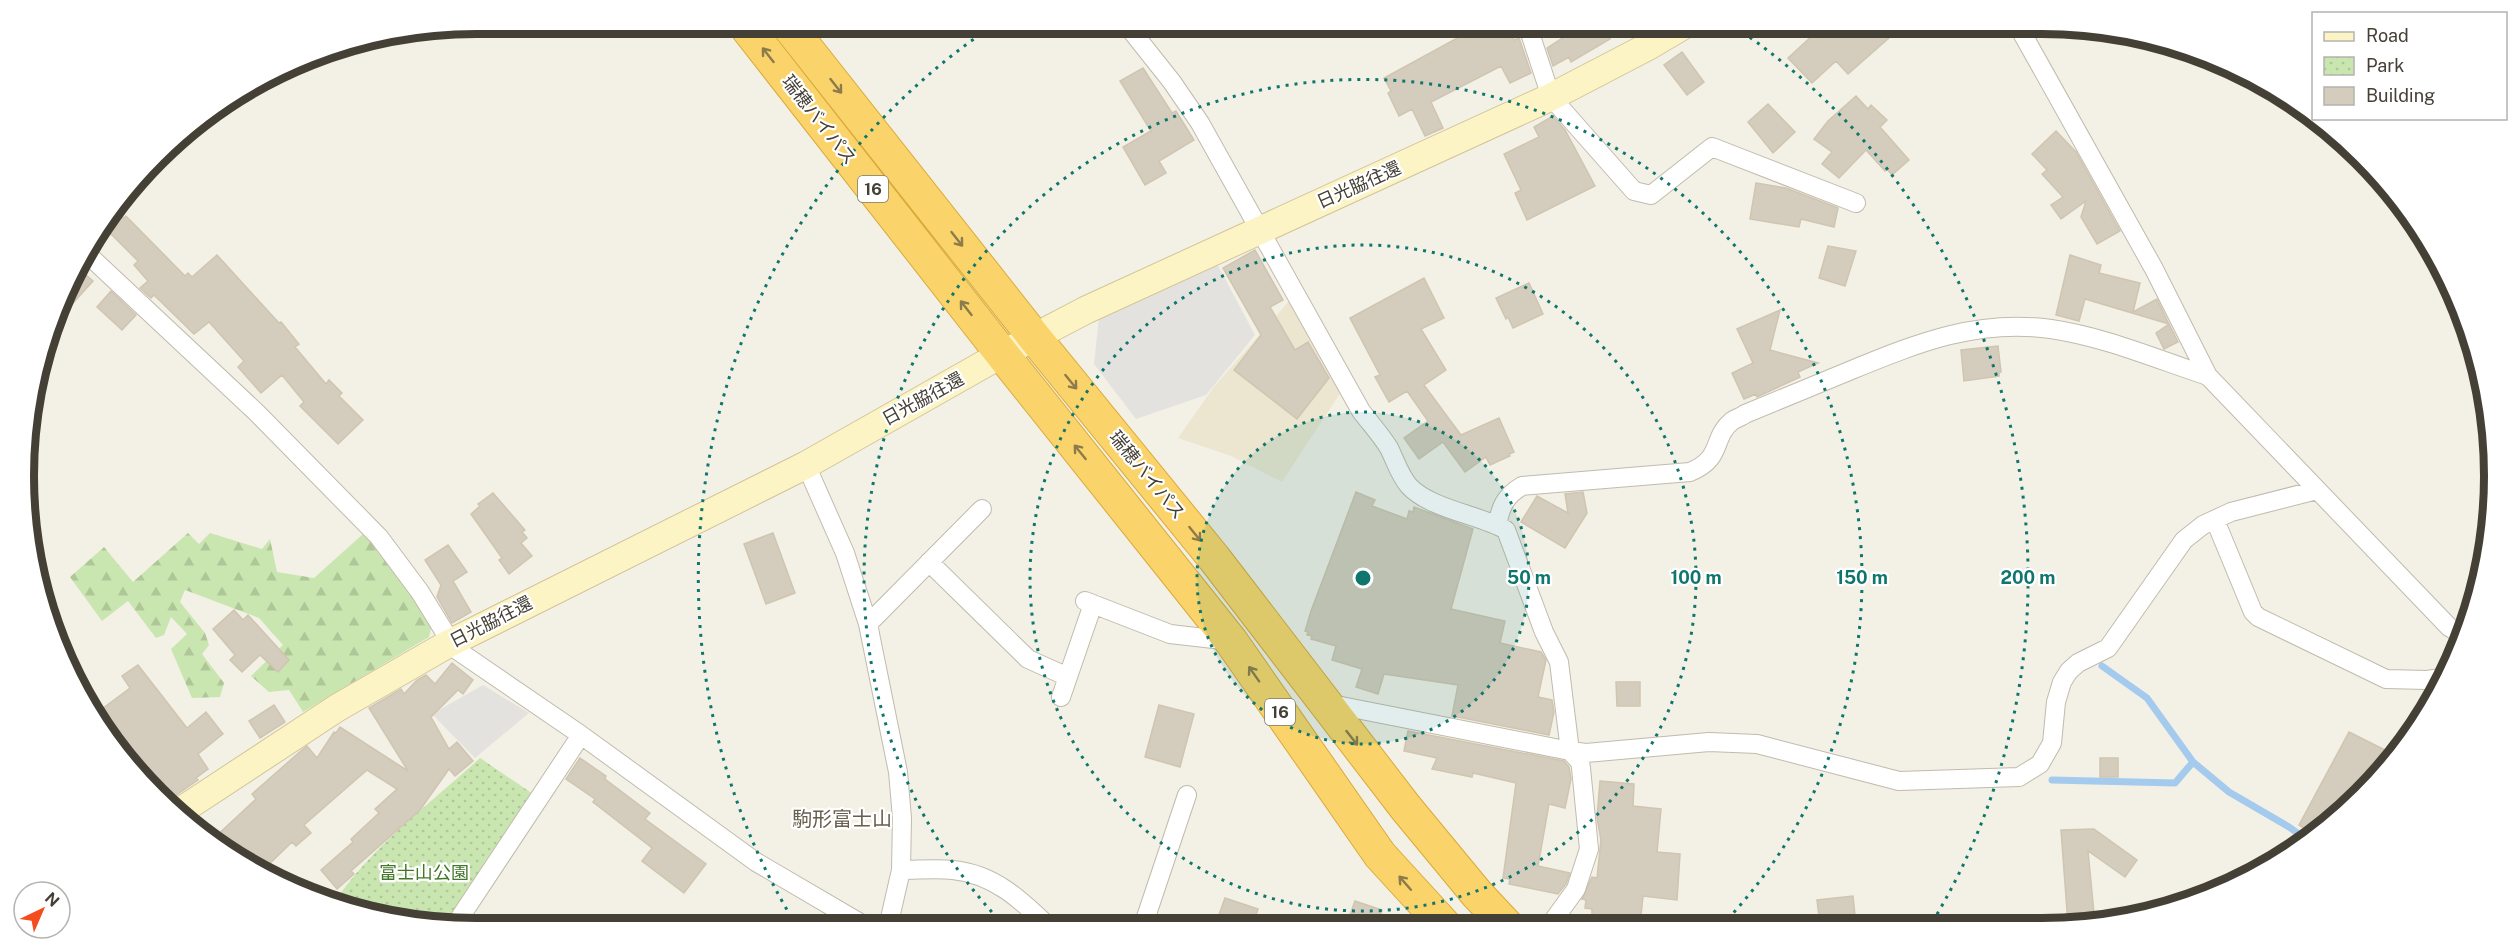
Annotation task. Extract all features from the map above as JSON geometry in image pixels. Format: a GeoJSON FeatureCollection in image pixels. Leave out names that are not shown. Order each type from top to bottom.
{"type":"FeatureCollection","features":[{"type":"Feature","properties":{"kind":"highway","name":"瑞穂バイパス"},"geometry":{"type":"LineString","coordinates":[[752,34],[1002,354],[1232,641],[1380,855],[1438,918]]}},
{"type":"Feature","properties":{"kind":"highway","name":"瑞穂バイパス"},"geometry":{"type":"LineString","coordinates":[[795,34],[1034,337],[1214,558],[1406,808],[1500,918]]}},
{"type":"Feature","properties":{"kind":"street"},"geometry":{"type":"LineString","coordinates":[[1134,34],[1172,82],[1200,123],[1258,231],[1361,411],[1387,446],[1409,486],[1462,514],[1506,530],[1544,632],[1559,662],[1570,751],[1580,762],[1581,768],[1589,849],[1576,889],[1555,918]]}},
{"type":"Feature","properties":{"kind":"street"},"geometry":{"type":"LineString","coordinates":[[1530,34],[1551,97],[1634,191],[1651,195],[1712,147],[1856,203]]}},
{"type":"Feature","properties":{"kind":"street","name":"日光脇往還"},"geometry":{"type":"LineString","coordinates":[[185,808],[337,708],[448,644],[806,465],[1034,337],[1086,310],[1551,97],[1669,34]]}},
{"type":"Feature","properties":{"kind":"street"},"geometry":{"type":"LineString","coordinates":[[2023,34],[2154,269],[2208,376],[2449,627],[2456,631]]}},
{"type":"Feature","properties":{"kind":"street"},"geometry":{"type":"LineString","coordinates":[[92,259],[257,413],[379,537],[420,592],[444,631],[448,644],[581,735],[756,862],[852,918]]}},
{"type":"Feature","properties":{"kind":"street"},"geometry":{"type":"LineString","coordinates":[[1497,525],[1501,506],[1511,493],[1522,486],[1690,472],[1702,467],[1713,456],[1731,422],[1745,414],[1918,342],[1949,335],[1993,327],[2050,329],[2090,337],[2208,376]]}},
{"type":"Feature","properties":{"kind":"street"},"geometry":{"type":"LineString","coordinates":[[806,465],[845,553],[868,624],[898,772],[902,818],[901,870],[890,918]]}},
{"type":"Feature","properties":{"kind":"street"},"geometry":{"type":"LineString","coordinates":[[1324,703],[1586,753],[1709,742],[1757,744],[1899,781],[2019,777],[2040,764],[2052,743],[2056,702],[2062,682],[2069,671],[2078,663],[2108,648],[2184,540],[2230,512],[2317,490]]}},
{"type":"Feature","properties":{"kind":"street"},"geometry":{"type":"LineString","coordinates":[[868,624],[982,509]]}},
{"type":"Feature","properties":{"kind":"street"},"geometry":{"type":"LineString","coordinates":[[2215,520],[2253,612],[2258,617],[2386,679],[2435,679]]}},
{"type":"Feature","properties":{"kind":"street"},"geometry":{"type":"LineString","coordinates":[[929,562],[1028,659],[1068,677]]}},
{"type":"Feature","properties":{"kind":"street"},"geometry":{"type":"LineString","coordinates":[[1061,697],[1089,603],[1170,634],[1232,641]]}},
{"type":"Feature","properties":{"kind":"street"},"geometry":{"type":"LineString","coordinates":[[460,917],[581,735]]}},
{"type":"Feature","properties":{"kind":"street"},"geometry":{"type":"LineString","coordinates":[[1146,918],[1187,795]]}},
{"type":"Feature","properties":{"kind":"street"},"geometry":{"type":"LineString","coordinates":[[901,870],[954,870],[989,879],[1019,897],[1040,918]]}},
{"type":"Feature","properties":{"kind":"shaded area"},"geometry":{"type":"Polygon","coordinates":[[[1215,260],[1255,335],[1206,395],[1136,419],[1094,364],[1099,317],[1215,260]]]}},
{"type":"Feature","properties":{"kind":"shaded area"},"geometry":{"type":"Polygon","coordinates":[[[1290,300],[1341,392],[1282,482],[1231,456],[1178,438],[1213,388],[1290,300]]]}},
{"type":"Feature","properties":{"kind":"shaded area"},"geometry":{"type":"Polygon","coordinates":[[[483,685],[529,713],[475,758],[432,714],[483,685]]]}},
{"type":"Feature","properties":{"kind":"green space"},"geometry":{"type":"Polygon","coordinates":[[[188,533],[199,544],[210,533],[262,549],[270,539],[277,572],[314,578],[363,534],[397,571],[432,624],[429,637],[303,712],[289,690],[269,692],[251,676],[283,645],[259,618],[185,590],[180,602],[205,633],[209,645],[202,654],[224,683],[220,697],[192,698],[171,649],[187,634],[171,617],[164,635],[156,638],[128,601],[102,621],[70,577],[104,547],[133,582],[188,533]]]}},
{"type":"Feature","properties":{"kind":"green space","name":"富士山公園"},"geometry":{"type":"Polygon","coordinates":[[[480,758],[533,794],[451,917],[390,909],[340,896],[365,863],[480,758]]]}},
{"type":"Feature","properties":{"kind":"building"},"geometry":{"type":"Polygon","coordinates":[[[1465,34],[1511,34],[1514,40],[1519,38],[1531,73],[1510,83],[1501,66],[1431,102],[1443,128],[1425,136],[1412,109],[1399,116],[1384,78],[1465,34]]]}},
{"type":"Feature","properties":{"kind":"building"},"geometry":{"type":"Polygon","coordinates":[[[1569,34],[1607,34],[1610,39],[1571,62],[1569,57],[1553,66],[1547,48],[1569,34]]]}},
{"type":"Feature","properties":{"kind":"building"},"geometry":{"type":"Polygon","coordinates":[[[1814,34],[1886,34],[1889,38],[1848,74],[1836,61],[1812,83],[1788,58],[1814,34]]]}},
{"type":"Feature","properties":{"kind":"building"},"geometry":{"type":"Polygon","coordinates":[[[1682,52],[1704,82],[1687,95],[1664,65],[1682,52]]]}},
{"type":"Feature","properties":{"kind":"building"},"geometry":{"type":"Polygon","coordinates":[[[1143,68],[1172,113],[1176,111],[1194,140],[1159,161],[1166,173],[1145,185],[1123,147],[1151,131],[1120,81],[1143,68]]]}},
{"type":"Feature","properties":{"kind":"building"},"geometry":{"type":"Polygon","coordinates":[[[1856,96],[1868,109],[1871,105],[1887,120],[1880,127],[1909,160],[1892,175],[1887,169],[1885,171],[1866,150],[1839,178],[1822,164],[1832,152],[1814,139],[1828,121],[1856,96]]]}},
{"type":"Feature","properties":{"kind":"building"},"geometry":{"type":"Polygon","coordinates":[[[1768,104],[1795,132],[1773,153],[1748,122],[1768,104]]]}},
{"type":"Feature","properties":{"kind":"building"},"geometry":{"type":"Polygon","coordinates":[[[1553,116],[1565,130],[1595,186],[1527,220],[1515,193],[1521,190],[1504,154],[1539,137],[1534,127],[1553,116]]]}},
{"type":"Feature","properties":{"kind":"building"},"geometry":{"type":"Polygon","coordinates":[[[2056,131],[2076,152],[2120,231],[2097,244],[2081,217],[2086,201],[2061,219],[2051,205],[2063,197],[2042,174],[2047,170],[2032,154],[2056,131]]]}},
{"type":"Feature","properties":{"kind":"building"},"geometry":{"type":"Polygon","coordinates":[[[1756,183],[1786,188],[1838,208],[1834,227],[1801,219],[1799,227],[1750,219],[1756,183]]]}},
{"type":"Feature","properties":{"kind":"building"},"geometry":{"type":"Polygon","coordinates":[[[120,215],[124,218],[126,216],[185,276],[188,273],[192,277],[217,255],[279,323],[281,322],[299,344],[295,347],[326,384],[329,380],[342,393],[339,396],[363,420],[338,444],[300,406],[304,402],[282,375],[261,393],[238,367],[244,361],[209,322],[194,334],[154,295],[151,298],[140,288],[148,281],[134,265],[138,261],[109,232],[120,215]]]}},
{"type":"Feature","properties":{"kind":"building"},"geometry":{"type":"Polygon","coordinates":[[[1828,246],[1856,251],[1845,286],[1819,278],[1828,246]]]}},
{"type":"Feature","properties":{"kind":"building"},"geometry":{"type":"Polygon","coordinates":[[[1255,250],[1283,300],[1270,307],[1295,350],[1308,342],[1329,378],[1297,419],[1234,370],[1261,335],[1223,268],[1255,250]]]}},
{"type":"Feature","properties":{"kind":"building"},"geometry":{"type":"Polygon","coordinates":[[[2070,255],[2101,265],[2099,273],[2140,283],[2133,312],[2157,299],[2169,324],[2085,299],[2079,321],[2056,315],[2070,255]]]}},
{"type":"Feature","properties":{"kind":"building"},"geometry":{"type":"Polygon","coordinates":[[[84,273],[93,281],[67,310],[84,273]]]}},
{"type":"Feature","properties":{"kind":"building"},"geometry":{"type":"Polygon","coordinates":[[[1424,278],[1444,318],[1421,329],[1446,370],[1424,385],[1461,435],[1499,418],[1514,452],[1490,465],[1486,457],[1465,472],[1443,442],[1419,459],[1404,438],[1428,421],[1407,391],[1389,402],[1375,377],[1380,375],[1350,318],[1424,278]]]}},
{"type":"Feature","properties":{"kind":"building"},"geometry":{"type":"Polygon","coordinates":[[[1529,283],[1543,314],[1513,328],[1496,298],[1529,283]]]}},
{"type":"Feature","properties":{"kind":"building"},"geometry":{"type":"Polygon","coordinates":[[[111,291],[136,315],[122,330],[97,307],[111,291]]]}},
{"type":"Feature","properties":{"kind":"building"},"geometry":{"type":"Polygon","coordinates":[[[1780,310],[1770,350],[1818,363],[1798,372],[1800,377],[1757,397],[1756,394],[1744,399],[1732,373],[1753,363],[1737,329],[1780,310]]]}},
{"type":"Feature","properties":{"kind":"building"},"geometry":{"type":"Polygon","coordinates":[[[2169,324],[2178,342],[2164,349],[2156,333],[2169,324]]]}},
{"type":"Feature","properties":{"kind":"building"},"geometry":{"type":"Polygon","coordinates":[[[1998,346],[2001,372],[1999,376],[1964,381],[1961,350],[1998,346]]]}},
{"type":"Feature","properties":{"kind":"building"},"geometry":{"type":"Polygon","coordinates":[[[1356,492],[1375,500],[1372,506],[1407,519],[1409,511],[1413,512],[1414,507],[1473,529],[1451,609],[1505,621],[1500,643],[1541,652],[1546,660],[1538,697],[1552,700],[1554,712],[1549,735],[1452,716],[1458,685],[1384,674],[1378,694],[1356,687],[1362,669],[1332,660],[1336,646],[1311,639],[1312,636],[1307,635],[1308,632],[1305,631],[1311,611],[1356,492]]]}},
{"type":"Feature","properties":{"kind":"building"},"geometry":{"type":"Polygon","coordinates":[[[1583,492],[1587,513],[1565,548],[1521,522],[1537,496],[1568,513],[1565,494],[1583,492]]]}},
{"type":"Feature","properties":{"kind":"building"},"geometry":{"type":"Polygon","coordinates":[[[493,493],[525,530],[522,532],[527,538],[521,543],[532,556],[509,574],[499,560],[502,558],[471,514],[480,506],[478,504],[493,493]]]}},
{"type":"Feature","properties":{"kind":"building"},"geometry":{"type":"Polygon","coordinates":[[[773,533],[795,593],[766,604],[744,544],[773,533]]]}},
{"type":"Feature","properties":{"kind":"building"},"geometry":{"type":"Polygon","coordinates":[[[448,545],[467,572],[453,581],[471,612],[452,623],[437,597],[441,585],[425,560],[448,545]]]}},
{"type":"Feature","properties":{"kind":"building"},"geometry":{"type":"Polygon","coordinates":[[[234,610],[243,620],[248,615],[289,660],[278,672],[260,655],[242,672],[230,660],[235,655],[213,629],[234,610]]]}},
{"type":"Feature","properties":{"kind":"building"},"geometry":{"type":"Polygon","coordinates":[[[452,663],[473,680],[463,694],[458,690],[431,717],[449,749],[457,742],[473,761],[455,776],[449,769],[420,810],[351,871],[354,874],[337,889],[321,870],[353,842],[351,839],[379,813],[375,809],[397,789],[367,770],[304,825],[311,833],[296,846],[292,842],[268,865],[218,834],[256,799],[252,794],[307,746],[317,758],[334,732],[336,733],[340,727],[408,771],[369,708],[401,689],[404,694],[417,680],[426,675],[435,684],[452,663]]]}},
{"type":"Feature","properties":{"kind":"building"},"geometry":{"type":"Polygon","coordinates":[[[138,665],[187,728],[206,712],[223,734],[198,754],[208,769],[196,778],[198,780],[173,797],[126,745],[102,709],[130,688],[122,676],[138,665]]]}},
{"type":"Feature","properties":{"kind":"building"},"geometry":{"type":"Polygon","coordinates":[[[1616,682],[1640,682],[1640,706],[1617,706],[1616,682]]]}},
{"type":"Feature","properties":{"kind":"building"},"geometry":{"type":"Polygon","coordinates":[[[274,705],[285,722],[260,738],[249,721],[274,705]]]}},
{"type":"Feature","properties":{"kind":"building"},"geometry":{"type":"Polygon","coordinates":[[[1159,705],[1194,714],[1180,767],[1145,757],[1159,705]]]}},
{"type":"Feature","properties":{"kind":"building"},"geometry":{"type":"Polygon","coordinates":[[[1408,731],[1564,761],[1569,767],[1571,779],[1565,808],[1549,804],[1538,866],[1570,873],[1566,884],[1558,894],[1509,884],[1510,879],[1503,878],[1516,783],[1473,773],[1472,777],[1432,769],[1437,758],[1404,751],[1408,731]]]}},
{"type":"Feature","properties":{"kind":"building"},"geometry":{"type":"Polygon","coordinates":[[[2349,732],[2388,751],[2334,808],[2307,830],[2299,825],[2349,732]]]}},
{"type":"Feature","properties":{"kind":"building"},"geometry":{"type":"Polygon","coordinates":[[[580,758],[606,776],[605,779],[650,813],[645,819],[706,864],[684,893],[642,861],[652,848],[593,802],[595,799],[566,779],[580,758]]]}},
{"type":"Feature","properties":{"kind":"building"},"geometry":{"type":"Polygon","coordinates":[[[2100,758],[2118,758],[2118,777],[2100,777],[2100,758]]]}},
{"type":"Feature","properties":{"kind":"building"},"geometry":{"type":"Polygon","coordinates":[[[1600,781],[1634,784],[1633,806],[1661,809],[1657,852],[1680,854],[1677,900],[1643,896],[1641,918],[1592,915],[1592,909],[1585,908],[1586,900],[1582,899],[1592,877],[1597,878],[1601,840],[1597,818],[1600,781]]]}},
{"type":"Feature","properties":{"kind":"building"},"geometry":{"type":"Polygon","coordinates":[[[2094,829],[2137,860],[2125,877],[2088,851],[2094,915],[2067,917],[2061,830],[2094,829]]]}},
{"type":"Feature","properties":{"kind":"building"},"geometry":{"type":"Polygon","coordinates":[[[1853,896],[1855,918],[1819,918],[1817,900],[1853,896]]]}},
{"type":"Feature","properties":{"kind":"building"},"geometry":{"type":"Polygon","coordinates":[[[1225,898],[1258,909],[1255,918],[1218,918],[1225,898]]]}},
{"type":"Feature","properties":{"kind":"building"},"geometry":{"type":"Polygon","coordinates":[[[1355,901],[1382,910],[1380,918],[1349,918],[1355,901]]]}},
{"type":"Feature","properties":{"kind":"waterway"},"geometry":{"type":"LineString","coordinates":[[2102,666],[2147,698],[2193,762]]}},
{"type":"Feature","properties":{"kind":"waterway"},"geometry":{"type":"LineString","coordinates":[[2052,780],[2175,783],[2193,762],[2229,792],[2300,835]]}},
{"type":"Feature","properties":{"kind":"district","name":"駒形富士山"},"geometry":{"type":"Point","coordinates":[842,819]}}]}
